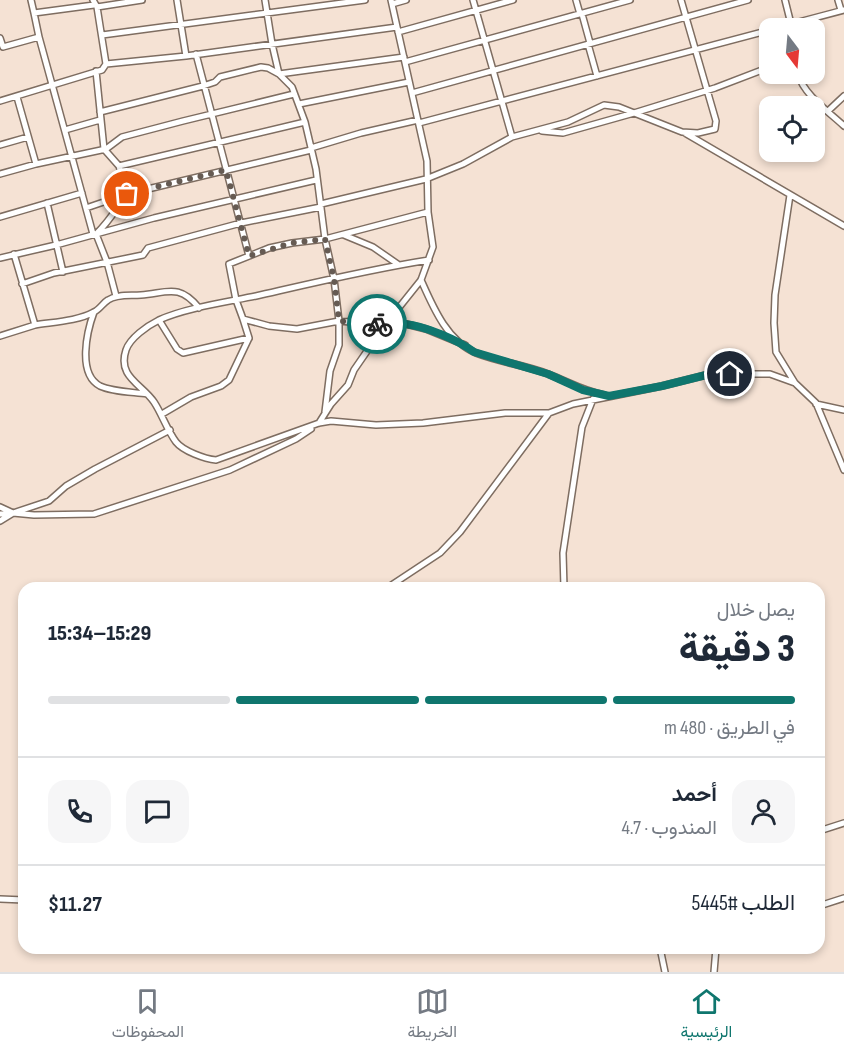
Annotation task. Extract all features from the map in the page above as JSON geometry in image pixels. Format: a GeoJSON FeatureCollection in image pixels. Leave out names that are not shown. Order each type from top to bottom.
{"type":"FeatureCollection","features":[{"type":"Feature","properties":{"kind":"street"},"geometry":{"type":"LineString","coordinates":[[31,0],[51,84],[86,208],[94,234],[107,262],[116,296]]}},
{"type":"Feature","properties":{"kind":"street"},"geometry":{"type":"LineString","coordinates":[[34,13],[142,0]]}},
{"type":"Feature","properties":{"kind":"street"},"geometry":{"type":"LineString","coordinates":[[177,0],[186,56]]}},
{"type":"Feature","properties":{"kind":"street"},"geometry":{"type":"LineString","coordinates":[[266,0],[279,74]]}},
{"type":"Feature","properties":{"kind":"street"},"geometry":{"type":"LineString","coordinates":[[102,35],[365,0]]}},
{"type":"Feature","properties":{"kind":"street"},"geometry":{"type":"LineString","coordinates":[[0,514],[94,514],[117,508],[230,470],[296,439],[319,423],[348,385],[354,370],[385,325],[422,280],[433,247],[428,212],[427,161],[392,2],[406,0]]}},
{"type":"Feature","properties":{"kind":"street"},"geometry":{"type":"LineString","coordinates":[[473,0],[512,137]]}},
{"type":"Feature","properties":{"kind":"street"},"geometry":{"type":"LineString","coordinates":[[106,64],[398,30],[513,0]]}},
{"type":"Feature","properties":{"kind":"street"},"geometry":{"type":"LineString","coordinates":[[576,0],[597,76]]}},
{"type":"Feature","properties":{"kind":"street"},"geometry":{"type":"LineString","coordinates":[[279,74],[404,60],[485,41],[630,0]]}},
{"type":"Feature","properties":{"kind":"street"},"geometry":{"type":"LineString","coordinates":[[681,0],[716,121],[715,129],[698,133],[682,132]]}},
{"type":"Feature","properties":{"kind":"street"},"geometry":{"type":"LineString","coordinates":[[412,93],[748,0]]}},
{"type":"Feature","properties":{"kind":"street"},"geometry":{"type":"LineString","coordinates":[[785,0],[789,18]]}},
{"type":"Feature","properties":{"kind":"street"},"geometry":{"type":"LineString","coordinates":[[818,18],[842,10],[838,0]]}},
{"type":"Feature","properties":{"kind":"street"},"geometry":{"type":"LineString","coordinates":[[0,101],[102,70],[106,64],[95,4]]}},
{"type":"Feature","properties":{"kind":"street"},"geometry":{"type":"LineString","coordinates":[[86,208],[127,194],[311,149],[361,133],[503,102],[759,33]]}},
{"type":"Feature","properties":{"kind":"street"},"geometry":{"type":"LineString","coordinates":[[0,38],[1,48],[39,37]]}},
{"type":"Feature","properties":{"kind":"street"},"geometry":{"type":"LineString","coordinates":[[196,54],[249,256]]}},
{"type":"Feature","properties":{"kind":"street"},"geometry":{"type":"LineString","coordinates":[[99,112],[203,86],[215,82],[220,77],[261,67],[279,74],[292,87],[305,122],[311,149],[325,239],[334,279],[339,321],[339,345],[330,371],[324,414]]}},
{"type":"Feature","properties":{"kind":"street"},"geometry":{"type":"LineString","coordinates":[[533,131],[563,133],[707,91],[759,71]]}},
{"type":"Feature","properties":{"kind":"street"},"geometry":{"type":"LineString","coordinates":[[96,72],[104,149],[119,166],[127,194]]}},
{"type":"Feature","properties":{"kind":"street"},"geometry":{"type":"LineString","coordinates":[[299,104],[409,82]]}},
{"type":"Feature","properties":{"kind":"street"},"geometry":{"type":"LineString","coordinates":[[803,84],[814,98],[844,126]]}},
{"type":"Feature","properties":{"kind":"street"},"geometry":{"type":"LineString","coordinates":[[0,174],[71,155],[104,149],[122,137],[294,94]]}},
{"type":"Feature","properties":{"kind":"street"},"geometry":{"type":"LineString","coordinates":[[828,111],[844,96]]}},
{"type":"Feature","properties":{"kind":"street"},"geometry":{"type":"LineString","coordinates":[[17,97],[36,164]]}},
{"type":"Feature","properties":{"kind":"street"},"geometry":{"type":"LineString","coordinates":[[22,284],[54,273],[143,255],[148,249],[241,223],[321,206],[426,178],[463,164],[512,137],[568,122],[604,105],[619,107],[682,132],[844,226]]}},
{"type":"Feature","properties":{"kind":"street"},"geometry":{"type":"LineString","coordinates":[[65,130],[100,120]]}},
{"type":"Feature","properties":{"kind":"street"},"geometry":{"type":"LineString","coordinates":[[119,166],[305,122]]}},
{"type":"Feature","properties":{"kind":"street"},"geometry":{"type":"LineString","coordinates":[[0,145],[28,137]]}},
{"type":"Feature","properties":{"kind":"street"},"geometry":{"type":"LineString","coordinates":[[1,256],[56,245],[316,180]]}},
{"type":"Feature","properties":{"kind":"street"},"geometry":{"type":"LineString","coordinates":[[1,214],[82,194]]}},
{"type":"Feature","properties":{"kind":"street"},"geometry":{"type":"LineString","coordinates":[[94,234],[109,222],[127,194]]}},
{"type":"Feature","properties":{"kind":"street"},"geometry":{"type":"LineString","coordinates":[[790,195],[775,296],[776,352],[795,383],[816,404],[844,470]]}},
{"type":"Feature","properties":{"kind":"street"},"geometry":{"type":"LineString","coordinates":[[47,203],[63,272]]}},
{"type":"Feature","properties":{"kind":"street"},"geometry":{"type":"LineString","coordinates":[[162,414],[191,397],[221,386],[229,380],[249,338],[236,300],[229,264],[292,243],[325,239],[428,212]]}},
{"type":"Feature","properties":{"kind":"street"},"geometry":{"type":"LineString","coordinates":[[343,234],[373,247],[399,265]]}},
{"type":"Feature","properties":{"kind":"street"},"geometry":{"type":"LineString","coordinates":[[14,254],[35,325]]}},
{"type":"Feature","properties":{"kind":"street"},"geometry":{"type":"LineString","coordinates":[[429,260],[199,308],[159,320],[133,338],[126,350],[125,372],[132,381],[149,394],[177,443],[205,459],[216,460],[319,423],[331,421],[376,425],[505,413],[549,413],[593,399],[710,374],[770,374],[795,383]]}},
{"type":"Feature","properties":{"kind":"street"},"geometry":{"type":"LineString","coordinates":[[422,280],[443,324],[474,352],[548,374],[583,390],[609,396]]}},
{"type":"Feature","properties":{"kind":"street"},"geometry":{"type":"LineString","coordinates":[[0,336],[35,325],[94,312],[116,296],[143,295],[170,289],[192,298],[199,308]]}},
{"type":"Feature","properties":{"kind":"street"},"geometry":{"type":"LineString","coordinates":[[94,312],[86,343],[88,371],[93,380],[100,386],[149,394]]}},
{"type":"Feature","properties":{"kind":"street"},"geometry":{"type":"LineString","coordinates":[[159,320],[177,349],[183,352],[249,338]]}},
{"type":"Feature","properties":{"kind":"street"},"geometry":{"type":"LineString","coordinates":[[243,320],[297,329],[339,321],[385,325],[406,324],[426,329],[465,345]]}},
{"type":"Feature","properties":{"kind":"street"},"geometry":{"type":"LineString","coordinates":[[564,582],[563,553],[577,457],[582,427],[593,399]]}},
{"type":"Feature","properties":{"kind":"street"},"geometry":{"type":"LineString","coordinates":[[816,404],[844,410]]}},
{"type":"Feature","properties":{"kind":"street"},"geometry":{"type":"LineString","coordinates":[[396,582],[440,553],[460,532],[549,413]]}},
{"type":"Feature","properties":{"kind":"street"},"geometry":{"type":"LineString","coordinates":[[0,521],[13,513],[50,501],[66,486],[170,430]]}},
{"type":"Feature","properties":{"kind":"street"},"geometry":{"type":"LineString","coordinates":[[0,507],[13,513]]}},
{"type":"Feature","properties":{"kind":"street"},"geometry":{"type":"LineString","coordinates":[[825,829],[844,823]]}},
{"type":"Feature","properties":{"kind":"street"},"geometry":{"type":"LineString","coordinates":[[825,904],[844,898]]}},
{"type":"Feature","properties":{"kind":"street"},"geometry":{"type":"LineString","coordinates":[[0,900],[18,900]]}},
{"type":"Feature","properties":{"kind":"street"},"geometry":{"type":"LineString","coordinates":[[661,954],[665,972]]}},
{"type":"Feature","properties":{"kind":"street"},"geometry":{"type":"LineString","coordinates":[[714,972],[716,954]]}},
{"type":"Feature","properties":{"kind":"way so far"},"geometry":{"type":"LineString","coordinates":[[127,194],[226,170],[249,256],[292,243],[325,239],[334,279],[339,321],[377,324]]}},
{"type":"Feature","properties":{"kind":"route"},"geometry":{"type":"LineString","coordinates":[[377,324],[406,324],[426,329],[465,345],[474,352],[548,374],[583,390],[609,396],[710,374],[730,374]]}}]}
